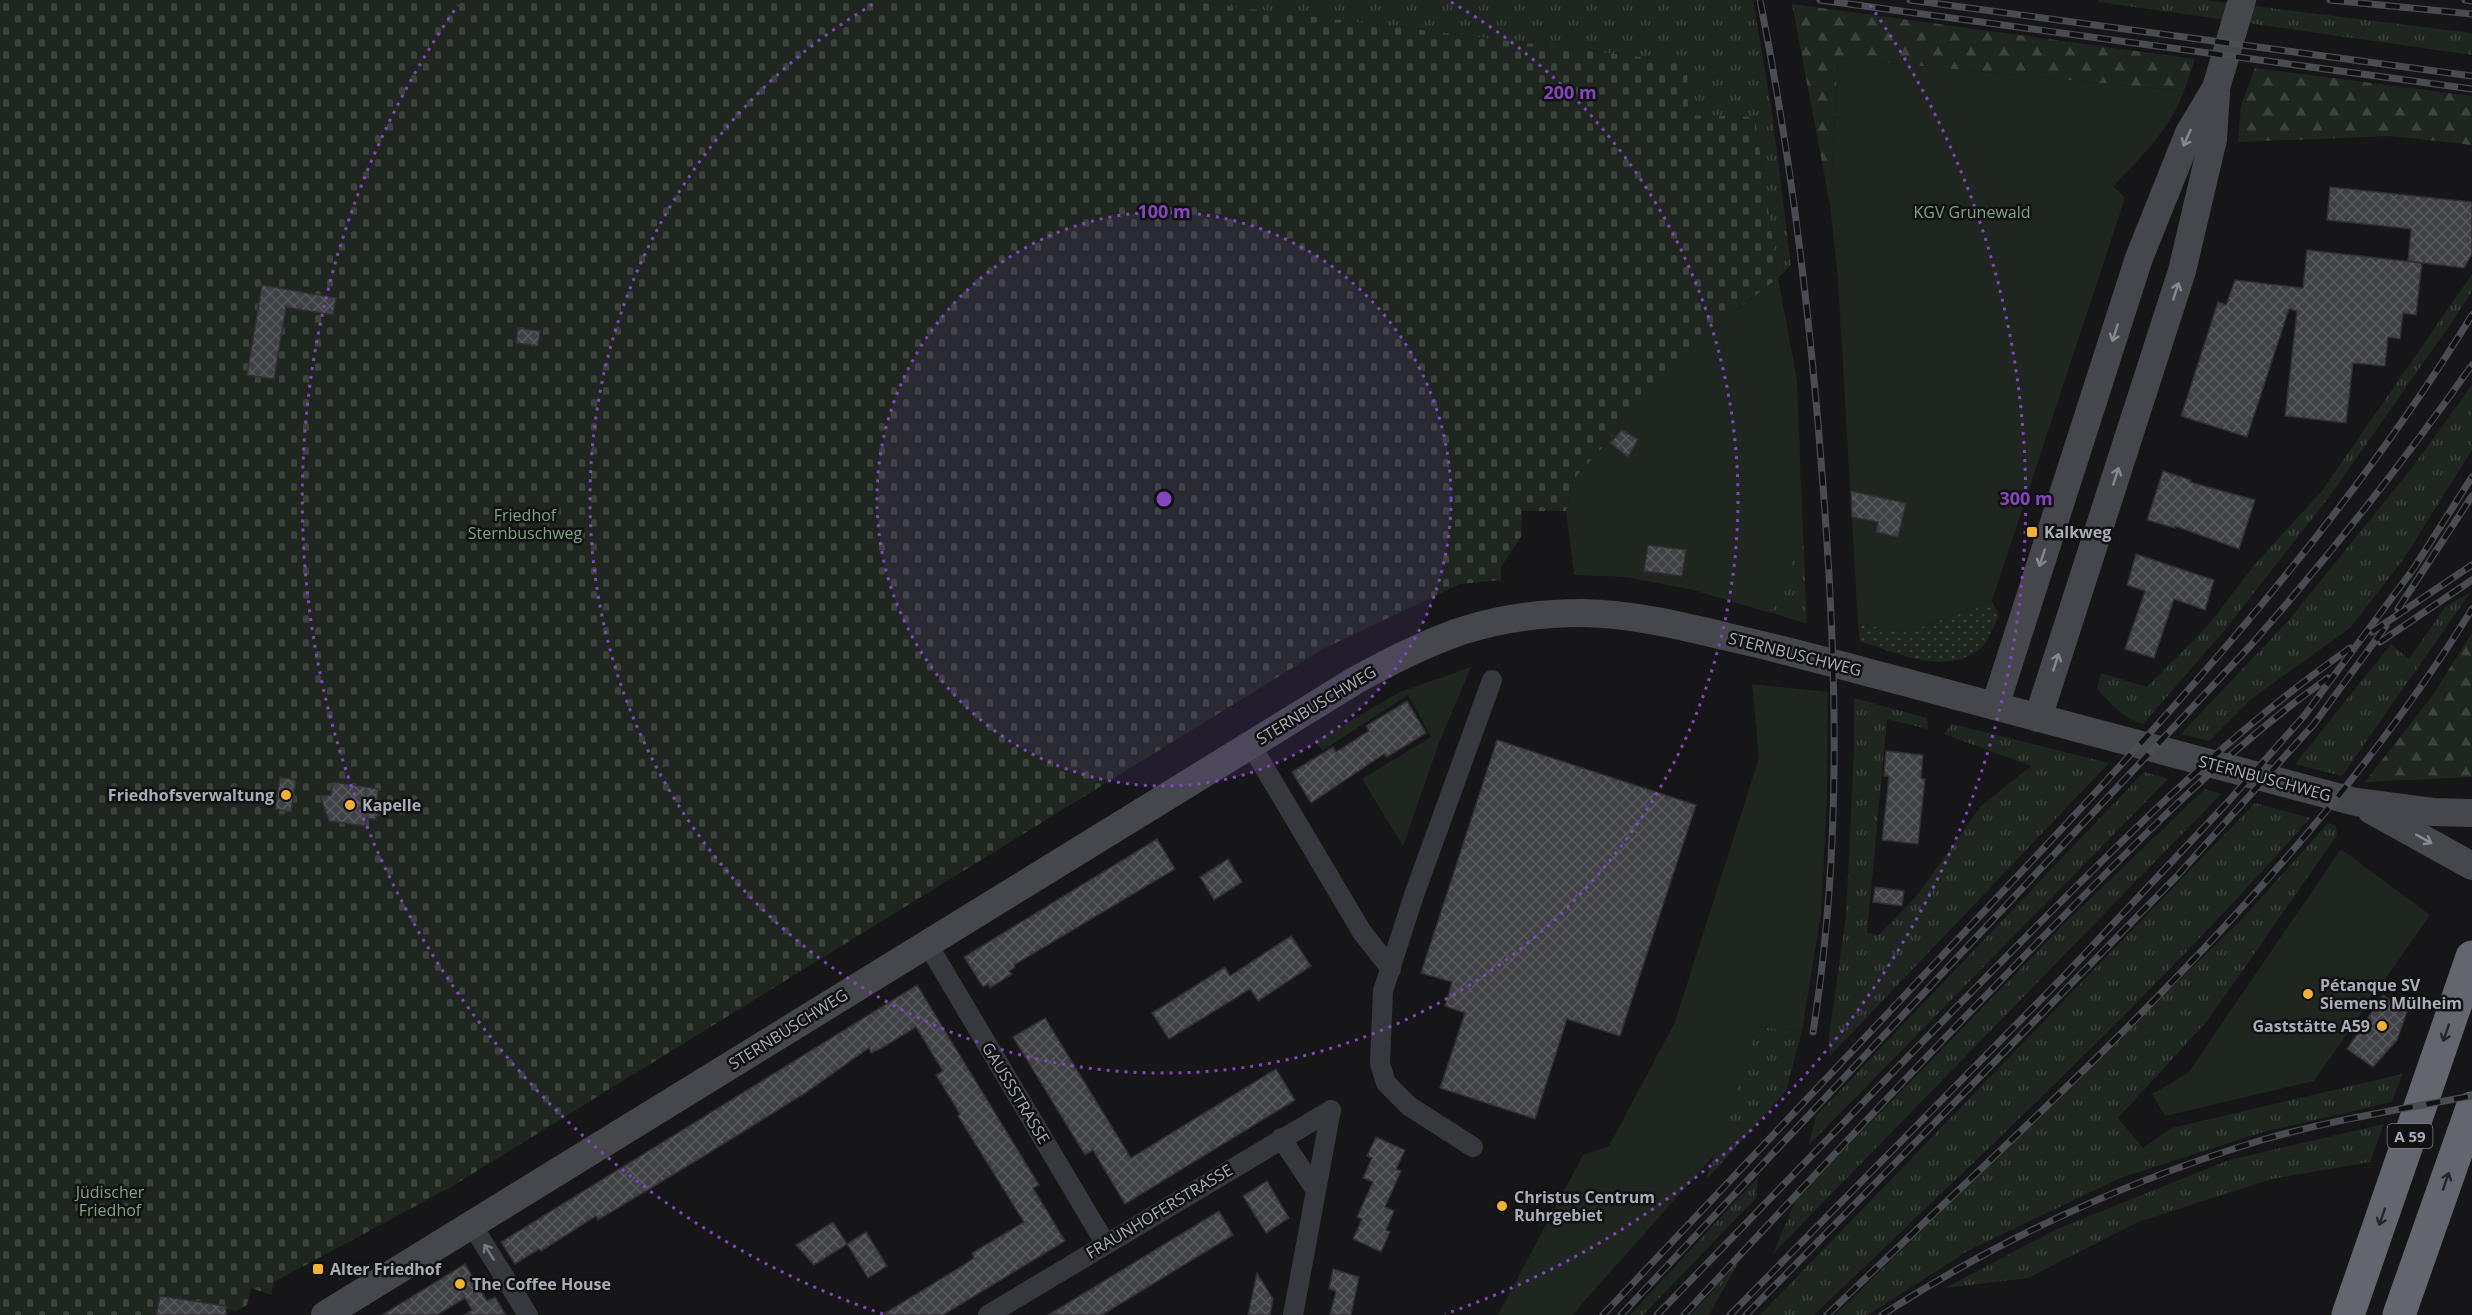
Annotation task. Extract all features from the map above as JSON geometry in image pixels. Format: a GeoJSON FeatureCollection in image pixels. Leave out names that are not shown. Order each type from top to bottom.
{"type":"FeatureCollection","features":[{"type":"Feature","properties":{"kind":"highway","name":"A 59"},"geometry":{"type":"LineString","coordinates":[[2348,1315],[2472,957]]}},
{"type":"Feature","properties":{"kind":"highway","name":"A 59"},"geometry":{"type":"LineString","coordinates":[[2399,1315],[2472,1108]]}},
{"type":"Feature","properties":{"kind":"main road"},"geometry":{"type":"LineString","coordinates":[[2038,718],[2182,271],[2213,139],[2216,88],[2242,0]]}},
{"type":"Feature","properties":{"kind":"main road"},"geometry":{"type":"LineString","coordinates":[[1995,706],[2139,258],[2189,133],[2216,88]]}},
{"type":"Feature","properties":{"kind":"main road","name":"STERNBUSCHWEG"},"geometry":{"type":"LineString","coordinates":[[325,1315],[1356,680],[1415,648],[1472,626],[1544,615],[1618,615],[1678,625],[1808,656],[2356,802],[2433,812],[2472,813]]}},
{"type":"Feature","properties":{"kind":"main road","name":"STERNBUSCHWEG"},"geometry":{"type":"LineString","coordinates":[[2356,802],[2466,860]]}},
{"type":"Feature","properties":{"kind":"street"},"geometry":{"type":"LineString","coordinates":[[1473,1147],[1409,1106],[1386,1083],[1380,1064],[1383,991],[1434,839],[1492,680]]}},
{"type":"Feature","properties":{"kind":"street","name":"STERNBUSCHWEG"},"geometry":{"type":"LineString","coordinates":[[1251,745],[1362,932],[1391,969]]}},
{"type":"Feature","properties":{"kind":"street","name":"GAUSSSTRASSE"},"geometry":{"type":"LineString","coordinates":[[927,943],[1105,1243]]}},
{"type":"Feature","properties":{"kind":"street","name":"FRAUNHOFERSTRASSE"},"geometry":{"type":"LineString","coordinates":[[988,1315],[1331,1110],[1316,1189]]}},
{"type":"Feature","properties":{"kind":"street"},"geometry":{"type":"LineString","coordinates":[[1281,1138],[1316,1189],[1293,1315]]}},
{"type":"Feature","properties":{"kind":"street"},"geometry":{"type":"LineString","coordinates":[[472,1225],[528,1315]]}},
{"type":"Feature","properties":{"kind":"green space","name":"Friedhof Sternbuschweg"},"geometry":{"type":"Polygon","coordinates":[[[0,0],[1179,0],[1687,63],[1688,115],[1755,117],[1778,278],[1705,335],[1573,480],[1566,511],[1522,511],[1521,537],[1501,567],[1501,580],[1460,584],[1323,649],[451,1187],[274,1282],[271,1295],[251,1288],[247,1305],[236,1311],[201,1302],[198,1315],[0,1315],[0,0]]]}},
{"type":"Feature","properties":{"kind":"green space"},"geometry":{"type":"Polygon","coordinates":[[[1179,0],[1753,0],[1772,112],[1791,265],[1778,278],[1755,117],[1688,115],[1686,63],[1179,0]]]}},
{"type":"Feature","properties":{"kind":"green space"},"geometry":{"type":"Polygon","coordinates":[[[2099,0],[2204,0],[2472,33],[2472,55],[2099,2],[2099,0]]]}},
{"type":"Feature","properties":{"kind":"green space"},"geometry":{"type":"Polygon","coordinates":[[[1792,4],[2195,59],[2184,91],[1838,58],[1830,205],[1792,4]]]}},
{"type":"Feature","properties":{"kind":"green space","name":"KGV Grunewald"},"geometry":{"type":"Polygon","coordinates":[[[1838,58],[2184,91],[2163,131],[2113,186],[2125,198],[1992,601],[1909,632],[1858,624],[1838,280],[1830,205],[1838,58]]]}},
{"type":"Feature","properties":{"kind":"green space"},"geometry":{"type":"Polygon","coordinates":[[[2255,68],[2472,96],[2472,145],[2392,136],[2238,142],[2241,106],[2255,68]]]}},
{"type":"Feature","properties":{"kind":"green space"},"geometry":{"type":"Polygon","coordinates":[[[2472,274],[2472,291],[2454,319],[2329,497],[2224,631],[2143,724],[2118,710],[2097,689],[2101,673],[2147,687],[2206,628],[2256,563],[2322,491],[2472,274]]]}},
{"type":"Feature","properties":{"kind":"green space"},"geometry":{"type":"Polygon","coordinates":[[[1778,278],[1797,380],[1803,534],[1770,613],[1693,590],[1626,577],[1574,575],[1566,511],[1573,480],[1705,335],[1778,278]]]}},
{"type":"Feature","properties":{"kind":"green space"},"geometry":{"type":"Polygon","coordinates":[[[2472,385],[2472,450],[2403,560],[2350,628],[2251,699],[2209,741],[2181,734],[2289,620],[2411,469],[2472,385]]]}},
{"type":"Feature","properties":{"kind":"green space"},"geometry":{"type":"Polygon","coordinates":[[[1803,534],[1807,624],[1770,612],[1803,534]]]}},
{"type":"Feature","properties":{"kind":"green space"},"geometry":{"type":"Polygon","coordinates":[[[2470,593],[2342,776],[2295,764],[2391,644],[2409,659],[2446,606],[2470,593]]]}},
{"type":"Feature","properties":{"kind":"green space"},"geometry":{"type":"Polygon","coordinates":[[[1992,601],[1999,615],[1984,645],[1967,657],[1953,661],[1921,660],[1860,641],[1858,624],[1909,632],[1992,601]]]}},
{"type":"Feature","properties":{"kind":"green space"},"geometry":{"type":"Polygon","coordinates":[[[2472,633],[2472,777],[2365,782],[2432,696],[2472,633]]]}},
{"type":"Feature","properties":{"kind":"green space"},"geometry":{"type":"Polygon","coordinates":[[[1471,667],[1439,743],[1403,846],[1362,779],[1431,737],[1408,695],[1322,751],[1315,741],[1400,692],[1471,667]]]}},
{"type":"Feature","properties":{"kind":"green space"},"geometry":{"type":"Polygon","coordinates":[[[1752,684],[1828,692],[1827,796],[1821,914],[1802,1031],[1757,1027],[1717,1152],[1572,1315],[1498,1315],[1583,1155],[1609,1146],[1675,1022],[1759,758],[1752,684]]]}},
{"type":"Feature","properties":{"kind":"green space"},"geometry":{"type":"Polygon","coordinates":[[[1854,698],[1927,718],[1928,729],[1887,719],[1867,933],[1879,935],[1918,894],[1981,806],[2031,766],[1944,734],[1952,724],[2109,763],[1830,1056],[1829,1036],[1846,917],[1854,751],[1854,698]]]}},
{"type":"Feature","properties":{"kind":"green space"},"geometry":{"type":"Polygon","coordinates":[[[2144,772],[2168,779],[1809,1145],[1816,1116],[2144,772]]]}},
{"type":"Feature","properties":{"kind":"green space"},"geometry":{"type":"Polygon","coordinates":[[[2205,789],[2221,794],[1773,1254],[1796,1199],[2068,920],[2205,789]]]}},
{"type":"Feature","properties":{"kind":"green space"},"geometry":{"type":"Polygon","coordinates":[[[2255,803],[2310,818],[2130,1010],[1814,1315],[1760,1315],[2255,803]]]}},
{"type":"Feature","properties":{"kind":"green space"},"geometry":{"type":"Polygon","coordinates":[[[2328,823],[2336,826],[2337,835],[2208,1020],[2118,1118],[2143,1148],[2172,1128],[2402,1074],[2392,1102],[2263,1132],[2120,1178],[1969,1250],[1868,1315],[1835,1315],[2242,919],[2328,823]]]}},
{"type":"Feature","properties":{"kind":"green space","name":"Pétanque SV Siemens Mülheim"},"geometry":{"type":"Polygon","coordinates":[[[2341,849],[2430,915],[2314,1081],[2165,1116],[2152,1094],[2188,1073],[2341,849]]]}},
{"type":"Feature","properties":{"kind":"green space"},"geometry":{"type":"Polygon","coordinates":[[[1757,1027],[1802,1031],[1786,1091],[1706,1180],[1757,1027]]]}},
{"type":"Feature","properties":{"kind":"green space"},"geometry":{"type":"Polygon","coordinates":[[[2384,1124],[2370,1162],[2272,1179],[2138,1222],[2028,1278],[1945,1288],[2057,1229],[2229,1160],[2384,1124]]]}},
{"type":"Feature","properties":{"kind":"green space"},"geometry":{"type":"Polygon","coordinates":[[[1758,1177],[1756,1198],[1643,1315],[1630,1315],[1758,1177]]]}},
{"type":"Feature","properties":{"kind":"green space"},"geometry":{"type":"Polygon","coordinates":[[[1739,1261],[1709,1315],[1691,1315],[1739,1261]]]}},
{"type":"Feature","properties":{"kind":"building"},"geometry":{"type":"Polygon","coordinates":[[[2330,187],[2472,202],[2472,254],[2464,268],[2408,261],[2411,229],[2327,220],[2330,187]]]}},
{"type":"Feature","properties":{"kind":"building"},"geometry":{"type":"Polygon","coordinates":[[[2307,250],[2422,263],[2416,315],[2403,313],[2400,339],[2388,337],[2385,366],[2353,363],[2346,423],[2285,416],[2297,311],[2289,309],[2247,437],[2181,416],[2218,302],[2226,305],[2235,280],[2303,288],[2307,250]]]}},
{"type":"Feature","properties":{"kind":"building"},"geometry":{"type":"Polygon","coordinates":[[[262,285],[336,298],[333,315],[286,307],[274,379],[247,375],[262,285]]]}},
{"type":"Feature","properties":{"kind":"building"},"geometry":{"type":"Polygon","coordinates":[[[518,328],[540,331],[538,346],[516,343],[518,328]]]}},
{"type":"Feature","properties":{"kind":"building"},"geometry":{"type":"Polygon","coordinates":[[[1622,430],[1638,439],[1628,457],[1610,443],[1622,430]]]}},
{"type":"Feature","properties":{"kind":"building"},"geometry":{"type":"Polygon","coordinates":[[[2163,471],[2191,480],[2190,482],[2255,500],[2239,549],[2175,526],[2175,528],[2147,520],[2163,471]]]}},
{"type":"Feature","properties":{"kind":"building"},"geometry":{"type":"Polygon","coordinates":[[[1851,491],[1906,503],[1898,537],[1876,532],[1878,522],[1852,517],[1851,491]]]}},
{"type":"Feature","properties":{"kind":"building"},"geometry":{"type":"Polygon","coordinates":[[[1648,545],[1686,550],[1682,576],[1644,571],[1648,545]]]}},
{"type":"Feature","properties":{"kind":"building"},"geometry":{"type":"Polygon","coordinates":[[[2136,554],[2214,580],[2205,610],[2174,599],[2154,658],[2125,649],[2145,591],[2127,585],[2136,554]]]}},
{"type":"Feature","properties":{"kind":"building"},"geometry":{"type":"Polygon","coordinates":[[[1407,701],[1426,733],[1387,757],[1384,754],[1311,803],[1292,772],[1333,747],[1336,752],[1369,731],[1366,726],[1407,701]]]}},
{"type":"Feature","properties":{"kind":"building"},"geometry":{"type":"Polygon","coordinates":[[[1497,740],[1696,805],[1620,1036],[1567,1019],[1535,1119],[1440,1088],[1465,1013],[1445,1006],[1452,982],[1421,973],[1497,740]]]}},
{"type":"Feature","properties":{"kind":"building"},"geometry":{"type":"Polygon","coordinates":[[[1886,751],[1923,755],[1921,778],[1925,779],[1918,844],[1882,840],[1889,776],[1884,776],[1886,751]]]}},
{"type":"Feature","properties":{"kind":"building","name":"Friedhofsverwaltung"},"geometry":{"type":"Polygon","coordinates":[[[280,777],[296,780],[291,812],[275,809],[280,777]]]}},
{"type":"Feature","properties":{"kind":"building","name":"Kapelle"},"geometry":{"type":"Polygon","coordinates":[[[333,782],[379,789],[377,798],[382,802],[379,816],[376,816],[376,819],[366,819],[365,826],[329,821],[320,796],[331,795],[333,782]]]}},
{"type":"Feature","properties":{"kind":"building"},"geometry":{"type":"Polygon","coordinates":[[[1157,839],[1175,869],[1014,965],[1015,967],[1009,971],[1012,974],[990,988],[988,984],[983,987],[964,957],[1157,839]]]}},
{"type":"Feature","properties":{"kind":"building"},"geometry":{"type":"Polygon","coordinates":[[[1228,859],[1242,882],[1214,900],[1200,877],[1228,859]]]}},
{"type":"Feature","properties":{"kind":"building"},"geometry":{"type":"Polygon","coordinates":[[[1875,887],[1904,891],[1902,906],[1873,902],[1875,887]]]}},
{"type":"Feature","properties":{"kind":"building"},"geometry":{"type":"Polygon","coordinates":[[[1291,936],[1311,966],[1258,1001],[1250,989],[1169,1039],[1152,1013],[1225,967],[1230,976],[1291,936]]]}},
{"type":"Feature","properties":{"kind":"building"},"geometry":{"type":"Polygon","coordinates":[[[917,985],[1039,1185],[1033,1188],[1065,1241],[943,1315],[882,1315],[962,1266],[974,1258],[972,1253],[1024,1222],[958,1116],[960,1114],[936,1075],[943,1071],[916,1027],[880,1049],[871,1053],[869,1048],[805,1093],[704,1156],[598,1220],[596,1216],[541,1251],[539,1249],[515,1264],[501,1242],[917,985]]]}},
{"type":"Feature","properties":{"kind":"building","name":"Gaststätte A59"},"geometry":{"type":"Polygon","coordinates":[[[2383,995],[2407,1012],[2397,1040],[2373,1067],[2347,1049],[2383,995]]]}},
{"type":"Feature","properties":{"kind":"building"},"geometry":{"type":"Polygon","coordinates":[[[1045,1018],[1131,1158],[1276,1069],[1295,1100],[1125,1204],[1093,1150],[1085,1155],[1013,1037],[1045,1018]]]}},
{"type":"Feature","properties":{"kind":"building"},"geometry":{"type":"Polygon","coordinates":[[[1376,1137],[1405,1150],[1396,1169],[1401,1171],[1385,1207],[1394,1211],[1386,1230],[1390,1232],[1381,1252],[1353,1239],[1362,1219],[1357,1217],[1373,1182],[1363,1178],[1372,1158],[1367,1156],[1376,1137]]]}},
{"type":"Feature","properties":{"kind":"building"},"geometry":{"type":"Polygon","coordinates":[[[1267,1181],[1289,1218],[1266,1233],[1243,1196],[1267,1181]]]}},
{"type":"Feature","properties":{"kind":"building"},"geometry":{"type":"Polygon","coordinates":[[[1219,1211],[1233,1235],[1102,1315],[1048,1315],[1219,1211]]]}},
{"type":"Feature","properties":{"kind":"building"},"geometry":{"type":"Polygon","coordinates":[[[833,1222],[847,1244],[814,1265],[796,1245],[833,1222]]]}},
{"type":"Feature","properties":{"kind":"building"},"geometry":{"type":"Polygon","coordinates":[[[866,1232],[887,1266],[868,1278],[847,1244],[866,1232]]]}},
{"type":"Feature","properties":{"kind":"building"},"geometry":{"type":"Polygon","coordinates":[[[465,1264],[487,1301],[495,1297],[506,1315],[464,1315],[472,1310],[465,1298],[437,1315],[382,1315],[465,1264]]]}},
{"type":"Feature","properties":{"kind":"building"},"geometry":{"type":"Polygon","coordinates":[[[1333,1269],[1359,1277],[1351,1315],[1330,1315],[1336,1291],[1329,1289],[1333,1269]]]}},
{"type":"Feature","properties":{"kind":"building"},"geometry":{"type":"Polygon","coordinates":[[[1257,1273],[1273,1299],[1270,1315],[1248,1315],[1257,1273]]]}},
{"type":"Feature","properties":{"kind":"building"},"geometry":{"type":"Polygon","coordinates":[[[160,1296],[226,1306],[226,1315],[156,1315],[160,1296]]]}},
{"type":"Feature","properties":{"kind":"railway"},"geometry":{"type":"LineString","coordinates":[[1760,0],[1782,121],[1799,242],[1813,364],[1828,554],[1834,691],[1833,828],[1829,896],[1813,1032]]}},
{"type":"Feature","properties":{"kind":"railway"},"geometry":{"type":"LineString","coordinates":[[1820,0],[2472,89]]}},
{"type":"Feature","properties":{"kind":"railway"},"geometry":{"type":"LineString","coordinates":[[1910,0],[2472,76]]}},
{"type":"Feature","properties":{"kind":"railway"},"geometry":{"type":"LineString","coordinates":[[2330,0],[2472,14]]}},
{"type":"Feature","properties":{"kind":"railway"},"geometry":{"type":"LineString","coordinates":[[2465,0],[2472,1]]}},
{"type":"Feature","properties":{"kind":"railway"},"geometry":{"type":"LineString","coordinates":[[1603,1315],[2057,834],[2186,693],[2248,621],[2366,472],[2421,395],[2472,315]]}},
{"type":"Feature","properties":{"kind":"railway"},"geometry":{"type":"LineString","coordinates":[[1621,1315],[2251,645],[2365,508],[2472,365]]}},
{"type":"Feature","properties":{"kind":"railway"},"geometry":{"type":"LineString","coordinates":[[1730,1315],[2066,974],[2226,804],[2304,716],[2414,568],[2472,477]]}},
{"type":"Feature","properties":{"kind":"railway"},"geometry":{"type":"LineString","coordinates":[[2398,609],[2472,496]]}},
{"type":"Feature","properties":{"kind":"railway"},"geometry":{"type":"LineString","coordinates":[[2372,632],[2472,565]]}},
{"type":"Feature","properties":{"kind":"railway"},"geometry":{"type":"LineString","coordinates":[[2380,642],[2472,580]]}},
{"type":"Feature","properties":{"kind":"railway"},"geometry":{"type":"LineString","coordinates":[[1827,1315],[2087,1067],[2255,894],[2333,803],[2406,708],[2472,609]]}},
{"type":"Feature","properties":{"kind":"railway"},"geometry":{"type":"LineString","coordinates":[[1746,1315],[2178,875],[2314,724],[2386,626]]}},
{"type":"Feature","properties":{"kind":"railway"},"geometry":{"type":"LineString","coordinates":[[1657,1315],[1961,1002],[2129,835],[2214,756],[2303,682],[2350,648]]}},
{"type":"Feature","properties":{"kind":"railway"},"geometry":{"type":"LineString","coordinates":[[1684,1315],[1951,1031],[2144,835],[2252,737],[2328,678]]}},
{"type":"Feature","properties":{"kind":"railway"},"geometry":{"type":"LineString","coordinates":[[1882,1315],[1926,1287],[2019,1237],[2066,1214],[2163,1174],[2212,1156],[2288,1133],[2367,1115],[2472,1096]]}},
{"type":"Feature","properties":{"kind":"place","name":"Kalkweg"},"geometry":{"type":"Point","coordinates":[2032,532]}},
{"type":"Feature","properties":{"kind":"place","name":"Friedhofsverwaltung"},"geometry":{"type":"Point","coordinates":[286,795]}},
{"type":"Feature","properties":{"kind":"place","name":"Kapelle"},"geometry":{"type":"Point","coordinates":[350,805]}},
{"type":"Feature","properties":{"kind":"place","name":"Pétanque SV Siemens Mülheim"},"geometry":{"type":"Point","coordinates":[2308,994]}},
{"type":"Feature","properties":{"kind":"place","name":"Gaststätte A59"},"geometry":{"type":"Point","coordinates":[2382,1026]}},
{"type":"Feature","properties":{"kind":"place","name":"Christus Centrum Ruhrgebiet"},"geometry":{"type":"Point","coordinates":[1502,1206]}},
{"type":"Feature","properties":{"kind":"place","name":"Alter Friedhof"},"geometry":{"type":"Point","coordinates":[318,1269]}},
{"type":"Feature","properties":{"kind":"place","name":"The Coffee House"},"geometry":{"type":"Point","coordinates":[460,1284]}},
{"type":"Feature","properties":{"kind":"park label","name":"Jüdischer Friedhof"},"geometry":{"type":"Point","coordinates":[110,1201]}}]}
